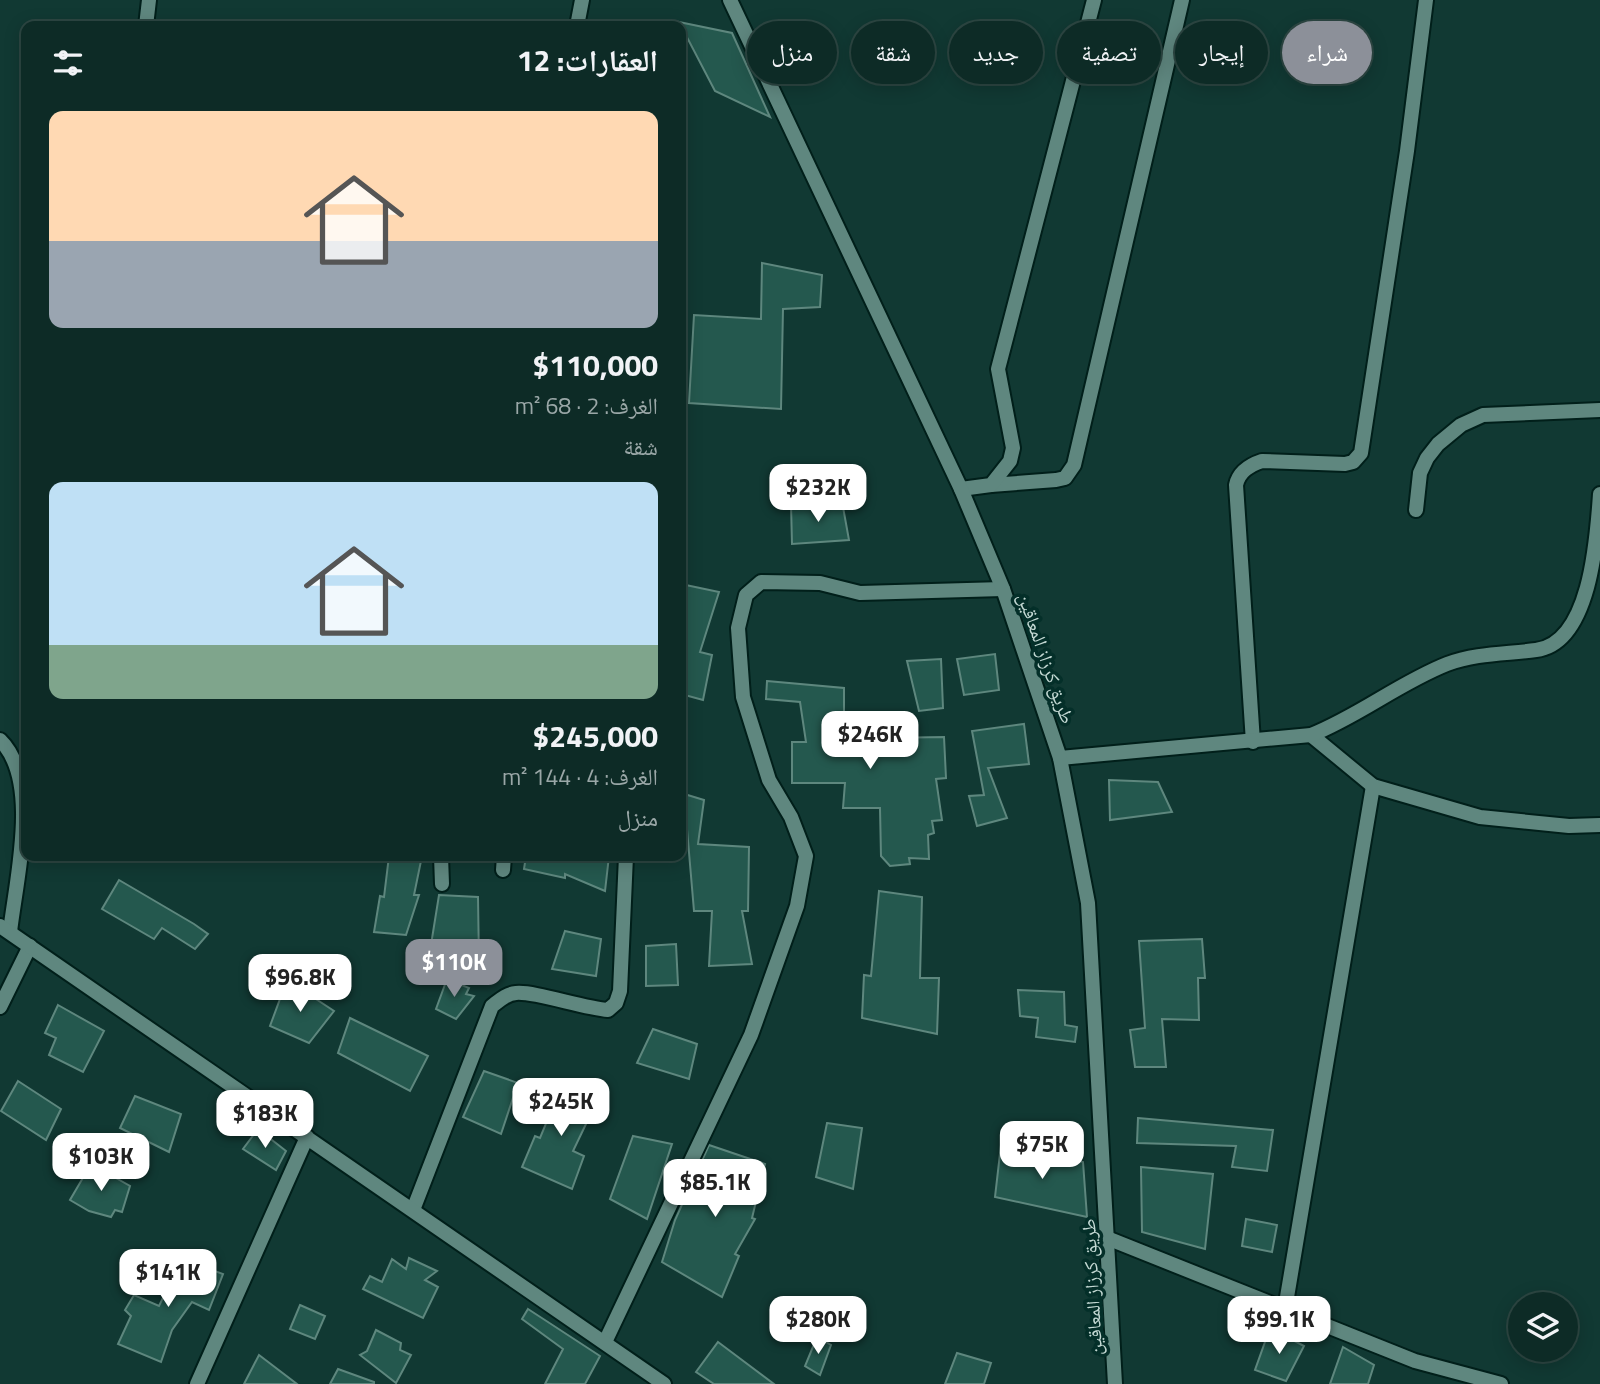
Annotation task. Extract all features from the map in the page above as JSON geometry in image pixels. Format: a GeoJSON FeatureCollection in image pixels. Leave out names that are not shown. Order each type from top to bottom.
{"type":"FeatureCollection","features":[{"type":"Feature","properties":{"kind":"street"},"geometry":{"type":"LineString","coordinates":[[147,21],[149,0]]}},
{"type":"Feature","properties":{"kind":"street"},"geometry":{"type":"LineString","coordinates":[[578,21],[582,0]]}},
{"type":"Feature","properties":{"kind":"street","name":"طريق كرزاز المعاقين"},"geometry":{"type":"LineString","coordinates":[[730,0],[961,489],[1003,589],[1060,758],[1088,902],[1115,1384]]}},
{"type":"Feature","properties":{"kind":"street"},"geometry":{"type":"LineString","coordinates":[[991,485],[1010,461],[1013,447],[1000,393],[998,369],[1094,0]]}},
{"type":"Feature","properties":{"kind":"street"},"geometry":{"type":"LineString","coordinates":[[961,489],[1065,478],[1074,465],[1182,0]]}},
{"type":"Feature","properties":{"kind":"street"},"geometry":{"type":"LineString","coordinates":[[1253,742],[1236,485],[1238,478],[1250,465],[1262,461],[1345,464],[1353,462],[1361,453],[1407,151],[1426,0]]}},
{"type":"Feature","properties":{"kind":"street"},"geometry":{"type":"LineString","coordinates":[[1416,510],[1420,473],[1427,458],[1438,444],[1461,425],[1483,415],[1600,410]]}},
{"type":"Feature","properties":{"kind":"street"},"geometry":{"type":"LineString","coordinates":[[1060,758],[1311,735],[1343,723],[1415,677],[1458,660],[1538,650],[1560,641],[1575,622],[1589,581],[1600,494]]}},
{"type":"Feature","properties":{"kind":"street"},"geometry":{"type":"LineString","coordinates":[[605,1342],[751,1035],[797,906],[806,856],[791,817],[769,780],[743,696],[738,628],[746,595],[761,582],[820,583],[860,593],[1003,589]]}},
{"type":"Feature","properties":{"kind":"street"},"geometry":{"type":"LineString","coordinates":[[1311,735],[1373,786],[1480,817],[1600,825]]}},
{"type":"Feature","properties":{"kind":"street"},"geometry":{"type":"LineString","coordinates":[[0,740],[11,751],[21,774]]}},
{"type":"Feature","properties":{"kind":"street"},"geometry":{"type":"LineString","coordinates":[[1285,1309],[1373,786]]}},
{"type":"Feature","properties":{"kind":"street"},"geometry":{"type":"LineString","coordinates":[[21,822],[5,929],[664,1384]]}},
{"type":"Feature","properties":{"kind":"street"},"geometry":{"type":"LineString","coordinates":[[442,861],[442,884]]}},
{"type":"Feature","properties":{"kind":"street"},"geometry":{"type":"LineString","coordinates":[[413,1210],[492,1006],[506,996],[519,993],[583,1008],[608,1010],[615,1003],[620,991],[626,861]]}},
{"type":"Feature","properties":{"kind":"street"},"geometry":{"type":"LineString","coordinates":[[0,1007],[30,946]]}},
{"type":"Feature","properties":{"kind":"street"},"geometry":{"type":"LineString","coordinates":[[197,1384],[307,1137]]}},
{"type":"Feature","properties":{"kind":"street"},"geometry":{"type":"LineString","coordinates":[[1107,1238],[1415,1361],[1501,1384]]}},
{"type":"Feature","properties":{"kind":"building"},"geometry":{"type":"Polygon","coordinates":[[[686,23],[732,33],[747,66],[747,84],[755,84],[770,117],[715,91],[686,35],[686,23]]]}},
{"type":"Feature","properties":{"kind":"building"},"geometry":{"type":"Polygon","coordinates":[[[762,263],[822,275],[820,307],[783,309],[781,409],[689,403],[694,315],[761,319],[762,263]]]}},
{"type":"Feature","properties":{"kind":"building"},"geometry":{"type":"Polygon","coordinates":[[[791,504],[843,507],[849,540],[792,544],[791,504]]]}},
{"type":"Feature","properties":{"kind":"building"},"geometry":{"type":"Polygon","coordinates":[[[686,585],[719,592],[700,652],[712,655],[703,700],[686,695],[686,585]]]}},
{"type":"Feature","properties":{"kind":"building"},"geometry":{"type":"Polygon","coordinates":[[[995,654],[999,690],[964,695],[957,659],[995,654]]]}},
{"type":"Feature","properties":{"kind":"building"},"geometry":{"type":"Polygon","coordinates":[[[941,659],[943,708],[919,711],[907,661],[941,659]]]}},
{"type":"Feature","properties":{"kind":"building"},"geometry":{"type":"Polygon","coordinates":[[[767,681],[844,688],[844,720],[830,722],[831,739],[884,742],[883,738],[944,737],[946,778],[936,779],[942,820],[932,821],[934,833],[928,835],[929,859],[909,858],[910,864],[890,866],[881,856],[880,808],[843,808],[845,783],[792,783],[792,742],[806,742],[800,702],[766,699],[767,681]]]}},
{"type":"Feature","properties":{"kind":"building"},"geometry":{"type":"Polygon","coordinates":[[[1024,724],[1029,764],[988,768],[1007,818],[977,826],[969,796],[984,795],[972,731],[1024,724]]]}},
{"type":"Feature","properties":{"kind":"building"},"geometry":{"type":"Polygon","coordinates":[[[1109,780],[1158,782],[1172,812],[1110,820],[1109,780]]]}},
{"type":"Feature","properties":{"kind":"building"},"geometry":{"type":"Polygon","coordinates":[[[686,795],[704,800],[698,844],[749,847],[748,911],[742,911],[752,964],[709,966],[712,911],[694,911],[686,795]]]}},
{"type":"Feature","properties":{"kind":"building"},"geometry":{"type":"Polygon","coordinates":[[[388,861],[421,861],[414,895],[419,895],[406,935],[374,932],[380,896],[384,897],[388,861]]]}},
{"type":"Feature","properties":{"kind":"building"},"geometry":{"type":"Polygon","coordinates":[[[525,861],[608,861],[605,891],[565,874],[565,878],[524,869],[525,861]]]}},
{"type":"Feature","properties":{"kind":"building"},"geometry":{"type":"Polygon","coordinates":[[[119,880],[208,934],[195,949],[162,928],[154,939],[102,909],[119,880]]]}},
{"type":"Feature","properties":{"kind":"building"},"geometry":{"type":"Polygon","coordinates":[[[879,891],[922,897],[920,978],[939,978],[937,1034],[862,1018],[864,975],[871,976],[879,891]]]}},
{"type":"Feature","properties":{"kind":"building"},"geometry":{"type":"Polygon","coordinates":[[[439,895],[478,897],[479,963],[430,951],[439,895]]]}},
{"type":"Feature","properties":{"kind":"building"},"geometry":{"type":"Polygon","coordinates":[[[565,931],[601,939],[596,976],[552,969],[565,931]]]}},
{"type":"Feature","properties":{"kind":"building"},"geometry":{"type":"Polygon","coordinates":[[[1202,939],[1205,978],[1198,978],[1199,1020],[1162,1019],[1166,1067],[1135,1067],[1130,1030],[1145,1028],[1139,941],[1202,939]]]}},
{"type":"Feature","properties":{"kind":"building"},"geometry":{"type":"Polygon","coordinates":[[[676,944],[678,985],[646,986],[646,946],[676,944]]]}},
{"type":"Feature","properties":{"kind":"building"},"geometry":{"type":"Polygon","coordinates":[[[447,979],[469,988],[466,994],[474,996],[456,1019],[436,1009],[447,979]]]}},
{"type":"Feature","properties":{"kind":"building"},"geometry":{"type":"Polygon","coordinates":[[[287,980],[334,1011],[309,1043],[270,1026],[287,980]]]}},
{"type":"Feature","properties":{"kind":"building"},"geometry":{"type":"Polygon","coordinates":[[[1018,990],[1064,992],[1065,1025],[1077,1027],[1075,1042],[1036,1037],[1038,1018],[1020,1016],[1018,990]]]}},
{"type":"Feature","properties":{"kind":"building"},"geometry":{"type":"Polygon","coordinates":[[[58,1005],[104,1031],[83,1072],[49,1055],[56,1038],[45,1033],[58,1005]]]}},
{"type":"Feature","properties":{"kind":"building"},"geometry":{"type":"Polygon","coordinates":[[[350,1018],[428,1056],[410,1091],[338,1053],[350,1018]]]}},
{"type":"Feature","properties":{"kind":"building"},"geometry":{"type":"Polygon","coordinates":[[[653,1029],[697,1044],[689,1079],[637,1063],[653,1029]]]}},
{"type":"Feature","properties":{"kind":"building"},"geometry":{"type":"Polygon","coordinates":[[[484,1071],[518,1083],[501,1134],[463,1117],[484,1071]]]}},
{"type":"Feature","properties":{"kind":"building"},"geometry":{"type":"Polygon","coordinates":[[[18,1081],[61,1109],[46,1140],[1,1111],[18,1081]]]}},
{"type":"Feature","properties":{"kind":"building"},"geometry":{"type":"Polygon","coordinates":[[[562,1085],[598,1099],[573,1151],[584,1156],[572,1189],[522,1167],[535,1136],[540,1138],[562,1085]]]}},
{"type":"Feature","properties":{"kind":"building"},"geometry":{"type":"Polygon","coordinates":[[[135,1096],[181,1114],[169,1152],[120,1128],[135,1096]]]}},
{"type":"Feature","properties":{"kind":"building"},"geometry":{"type":"Polygon","coordinates":[[[1138,1118],[1273,1130],[1267,1171],[1232,1167],[1236,1146],[1137,1143],[1138,1118]]]}},
{"type":"Feature","properties":{"kind":"building"},"geometry":{"type":"Polygon","coordinates":[[[827,1123],[862,1128],[853,1189],[816,1177],[827,1123]]]}},
{"type":"Feature","properties":{"kind":"building"},"geometry":{"type":"Polygon","coordinates":[[[258,1129],[286,1151],[276,1170],[243,1149],[258,1129]]]}},
{"type":"Feature","properties":{"kind":"building"},"geometry":{"type":"Polygon","coordinates":[[[633,1136],[672,1144],[647,1219],[610,1199],[633,1136]]]}},
{"type":"Feature","properties":{"kind":"building"},"geometry":{"type":"Polygon","coordinates":[[[709,1145],[765,1164],[752,1218],[755,1219],[735,1254],[739,1256],[722,1297],[662,1262],[675,1220],[709,1145]]]}},
{"type":"Feature","properties":{"kind":"building"},"geometry":{"type":"Polygon","coordinates":[[[1001,1145],[1083,1162],[1087,1217],[995,1197],[1001,1145]]]}},
{"type":"Feature","properties":{"kind":"building"},"geometry":{"type":"Polygon","coordinates":[[[91,1164],[130,1186],[122,1212],[115,1210],[111,1217],[89,1211],[70,1200],[91,1164]]]}},
{"type":"Feature","properties":{"kind":"building"},"geometry":{"type":"Polygon","coordinates":[[[1141,1167],[1213,1174],[1205,1249],[1142,1232],[1141,1167]]]}},
{"type":"Feature","properties":{"kind":"building"},"geometry":{"type":"Polygon","coordinates":[[[1246,1219],[1277,1225],[1272,1252],[1242,1246],[1246,1219]]]}},
{"type":"Feature","properties":{"kind":"building"},"geometry":{"type":"Polygon","coordinates":[[[409,1258],[437,1271],[425,1280],[438,1287],[423,1318],[363,1289],[370,1276],[382,1282],[392,1259],[406,1269],[409,1258]]]}},
{"type":"Feature","properties":{"kind":"building"},"geometry":{"type":"Polygon","coordinates":[[[182,1259],[223,1274],[209,1310],[192,1302],[172,1330],[161,1362],[118,1344],[131,1316],[125,1310],[134,1295],[159,1306],[182,1259]]]}},
{"type":"Feature","properties":{"kind":"building"},"geometry":{"type":"Polygon","coordinates":[[[300,1305],[325,1316],[315,1339],[290,1329],[300,1305]]]}},
{"type":"Feature","properties":{"kind":"building"},"geometry":{"type":"Polygon","coordinates":[[[528,1309],[600,1356],[585,1384],[545,1384],[563,1349],[522,1319],[528,1309]]]}},
{"type":"Feature","properties":{"kind":"building"},"geometry":{"type":"Polygon","coordinates":[[[1270,1328],[1304,1346],[1286,1381],[1255,1370],[1270,1328]]]}},
{"type":"Feature","properties":{"kind":"building"},"geometry":{"type":"Polygon","coordinates":[[[376,1330],[401,1343],[400,1350],[411,1355],[396,1383],[360,1355],[367,1351],[376,1330]]]}},
{"type":"Feature","properties":{"kind":"building"},"geometry":{"type":"Polygon","coordinates":[[[817,1337],[831,1345],[820,1375],[805,1366],[817,1337]]]}},
{"type":"Feature","properties":{"kind":"building"},"geometry":{"type":"Polygon","coordinates":[[[718,1342],[774,1384],[714,1384],[696,1372],[718,1342]]]}},
{"type":"Feature","properties":{"kind":"building"},"geometry":{"type":"Polygon","coordinates":[[[1343,1347],[1374,1365],[1368,1384],[1330,1384],[1343,1347]]]}},
{"type":"Feature","properties":{"kind":"building"},"geometry":{"type":"Polygon","coordinates":[[[957,1353],[991,1363],[984,1384],[945,1384],[957,1353]]]}},
{"type":"Feature","properties":{"kind":"building"},"geometry":{"type":"Polygon","coordinates":[[[259,1355],[297,1384],[244,1384],[259,1355]]]}},
{"type":"Feature","properties":{"kind":"building"},"geometry":{"type":"Polygon","coordinates":[[[338,1369],[374,1382],[374,1384],[330,1384],[338,1369]]]}}]}
